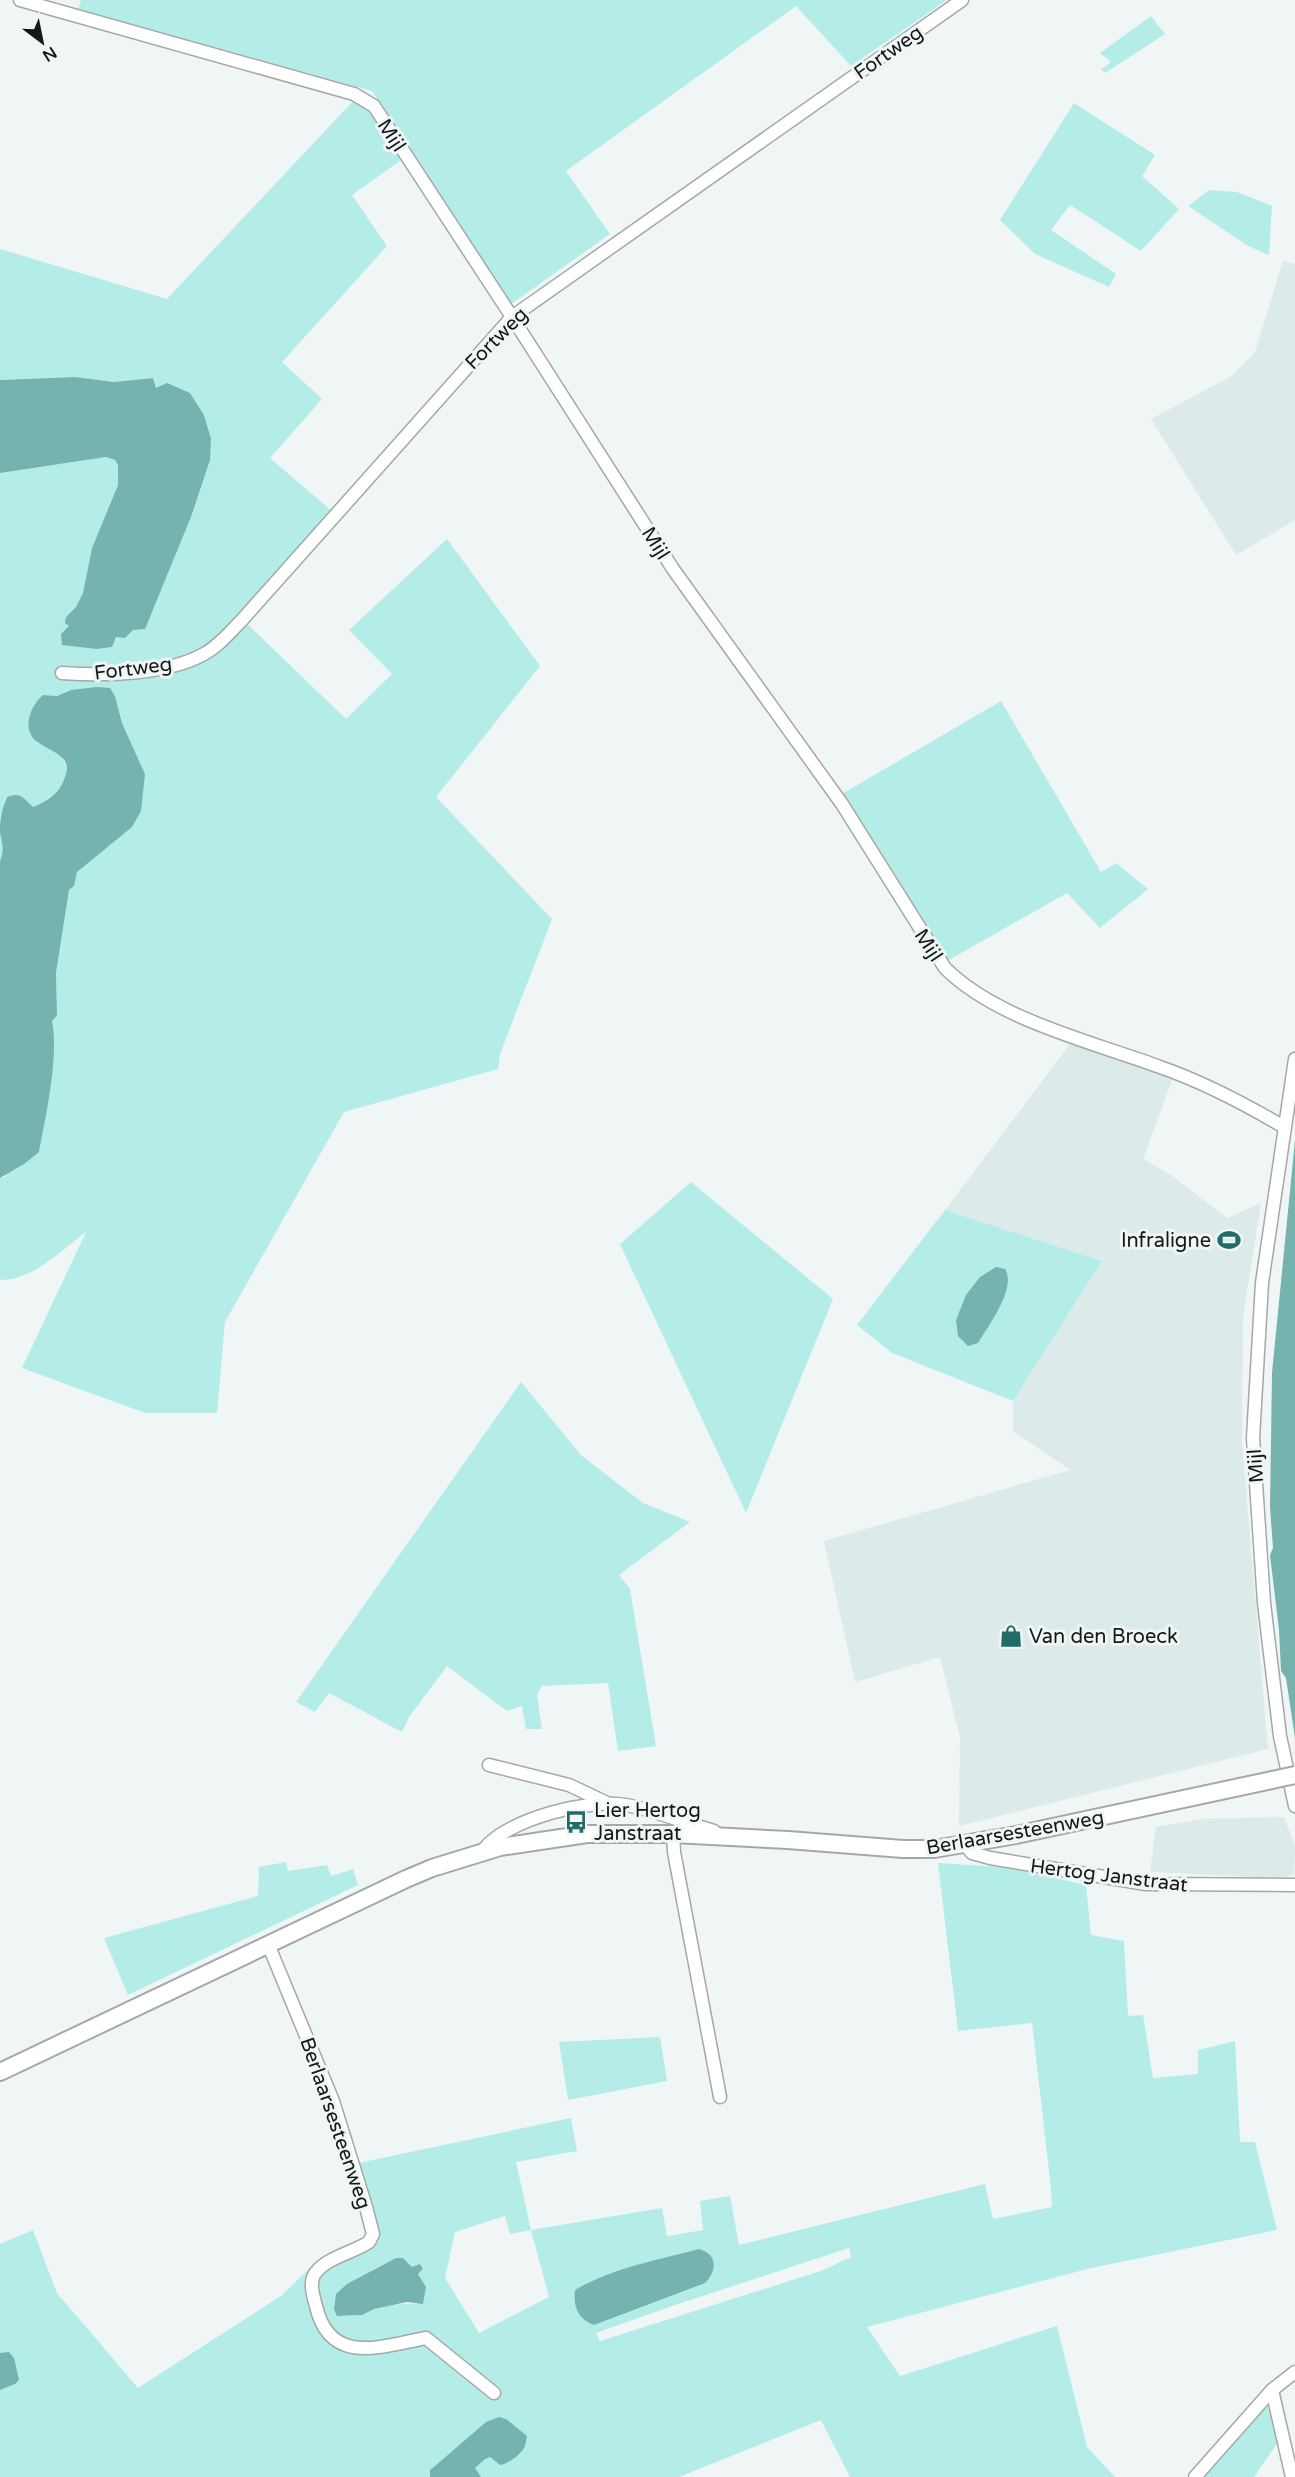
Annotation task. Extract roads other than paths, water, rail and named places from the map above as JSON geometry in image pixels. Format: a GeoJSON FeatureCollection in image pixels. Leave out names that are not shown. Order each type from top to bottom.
{"type":"FeatureCollection","features":[{"type":"Feature","properties":{"kind":"street","name":"Mijl"},"geometry":{"type":"LineString","coordinates":[[20,0],[363,98],[374,106],[685,587],[836,795],[945,968],[969,988],[1006,1009],[1073,1037],[1184,1076],[1284,1127]]}},
{"type":"Feature","properties":{"kind":"street","name":"Fortweg"},"geometry":{"type":"LineString","coordinates":[[62,673],[94,675],[167,666],[193,659],[219,644],[243,620],[512,317],[962,0]]}},
{"type":"Feature","properties":{"kind":"street","name":"Mijl"},"geometry":{"type":"LineString","coordinates":[[1295,1059],[1262,1283],[1253,1438],[1264,1603],[1280,1736],[1295,1805]]}},
{"type":"Feature","properties":{"kind":"street","name":"Berlaarsesteenweg"},"geometry":{"type":"LineString","coordinates":[[489,1765],[569,1785],[607,1803]]}},
{"type":"Feature","properties":{"kind":"street","name":"Berlaarsesteenweg"},"geometry":{"type":"LineString","coordinates":[[0,2072],[406,1879],[482,1852],[527,1842],[587,1834],[673,1834],[934,1849],[1295,1775]]}},
{"type":"Feature","properties":{"kind":"street","name":"Berlaarsesteenweg"},"geometry":{"type":"LineString","coordinates":[[482,1852],[487,1845],[519,1825],[551,1812],[607,1803],[626,1805],[732,1837]]}},
{"type":"Feature","properties":{"kind":"street"},"geometry":{"type":"LineString","coordinates":[[673,1834],[674,1852],[720,2097]]}},
{"type":"Feature","properties":{"kind":"street","name":"Hertog Janstraat"},"geometry":{"type":"LineString","coordinates":[[965,1844],[972,1853],[990,1858],[1144,1883],[1295,1885]]}},
{"type":"Feature","properties":{"kind":"street","name":"Berlaarsesteenweg"},"geometry":{"type":"LineString","coordinates":[[268,1944],[333,2101],[366,2207],[372,2234],[369,2242],[322,2266],[315,2272],[312,2278],[312,2291],[322,2323],[332,2337],[343,2346],[355,2349],[426,2338],[494,2393]]}},
{"type":"Feature","properties":{"kind":"street"},"geometry":{"type":"LineString","coordinates":[[1195,2477],[1272,2390],[1295,2372]]}},
{"type":"Feature","properties":{"kind":"street"},"geometry":{"type":"LineString","coordinates":[[1272,2390],[1292,2477]]}},
{"type":"Feature","properties":{"kind":"place","name":"Infraligne"},"geometry":{"type":"Point","coordinates":[1229,1240]}},
{"type":"Feature","properties":{"kind":"place","name":"Van den Broeck"},"geometry":{"type":"Point","coordinates":[1011,1636]}},
{"type":"Feature","properties":{"kind":"place","name":"Lier Hertog Janstraat"},"geometry":{"type":"Point","coordinates":[576,1822]}}]}
